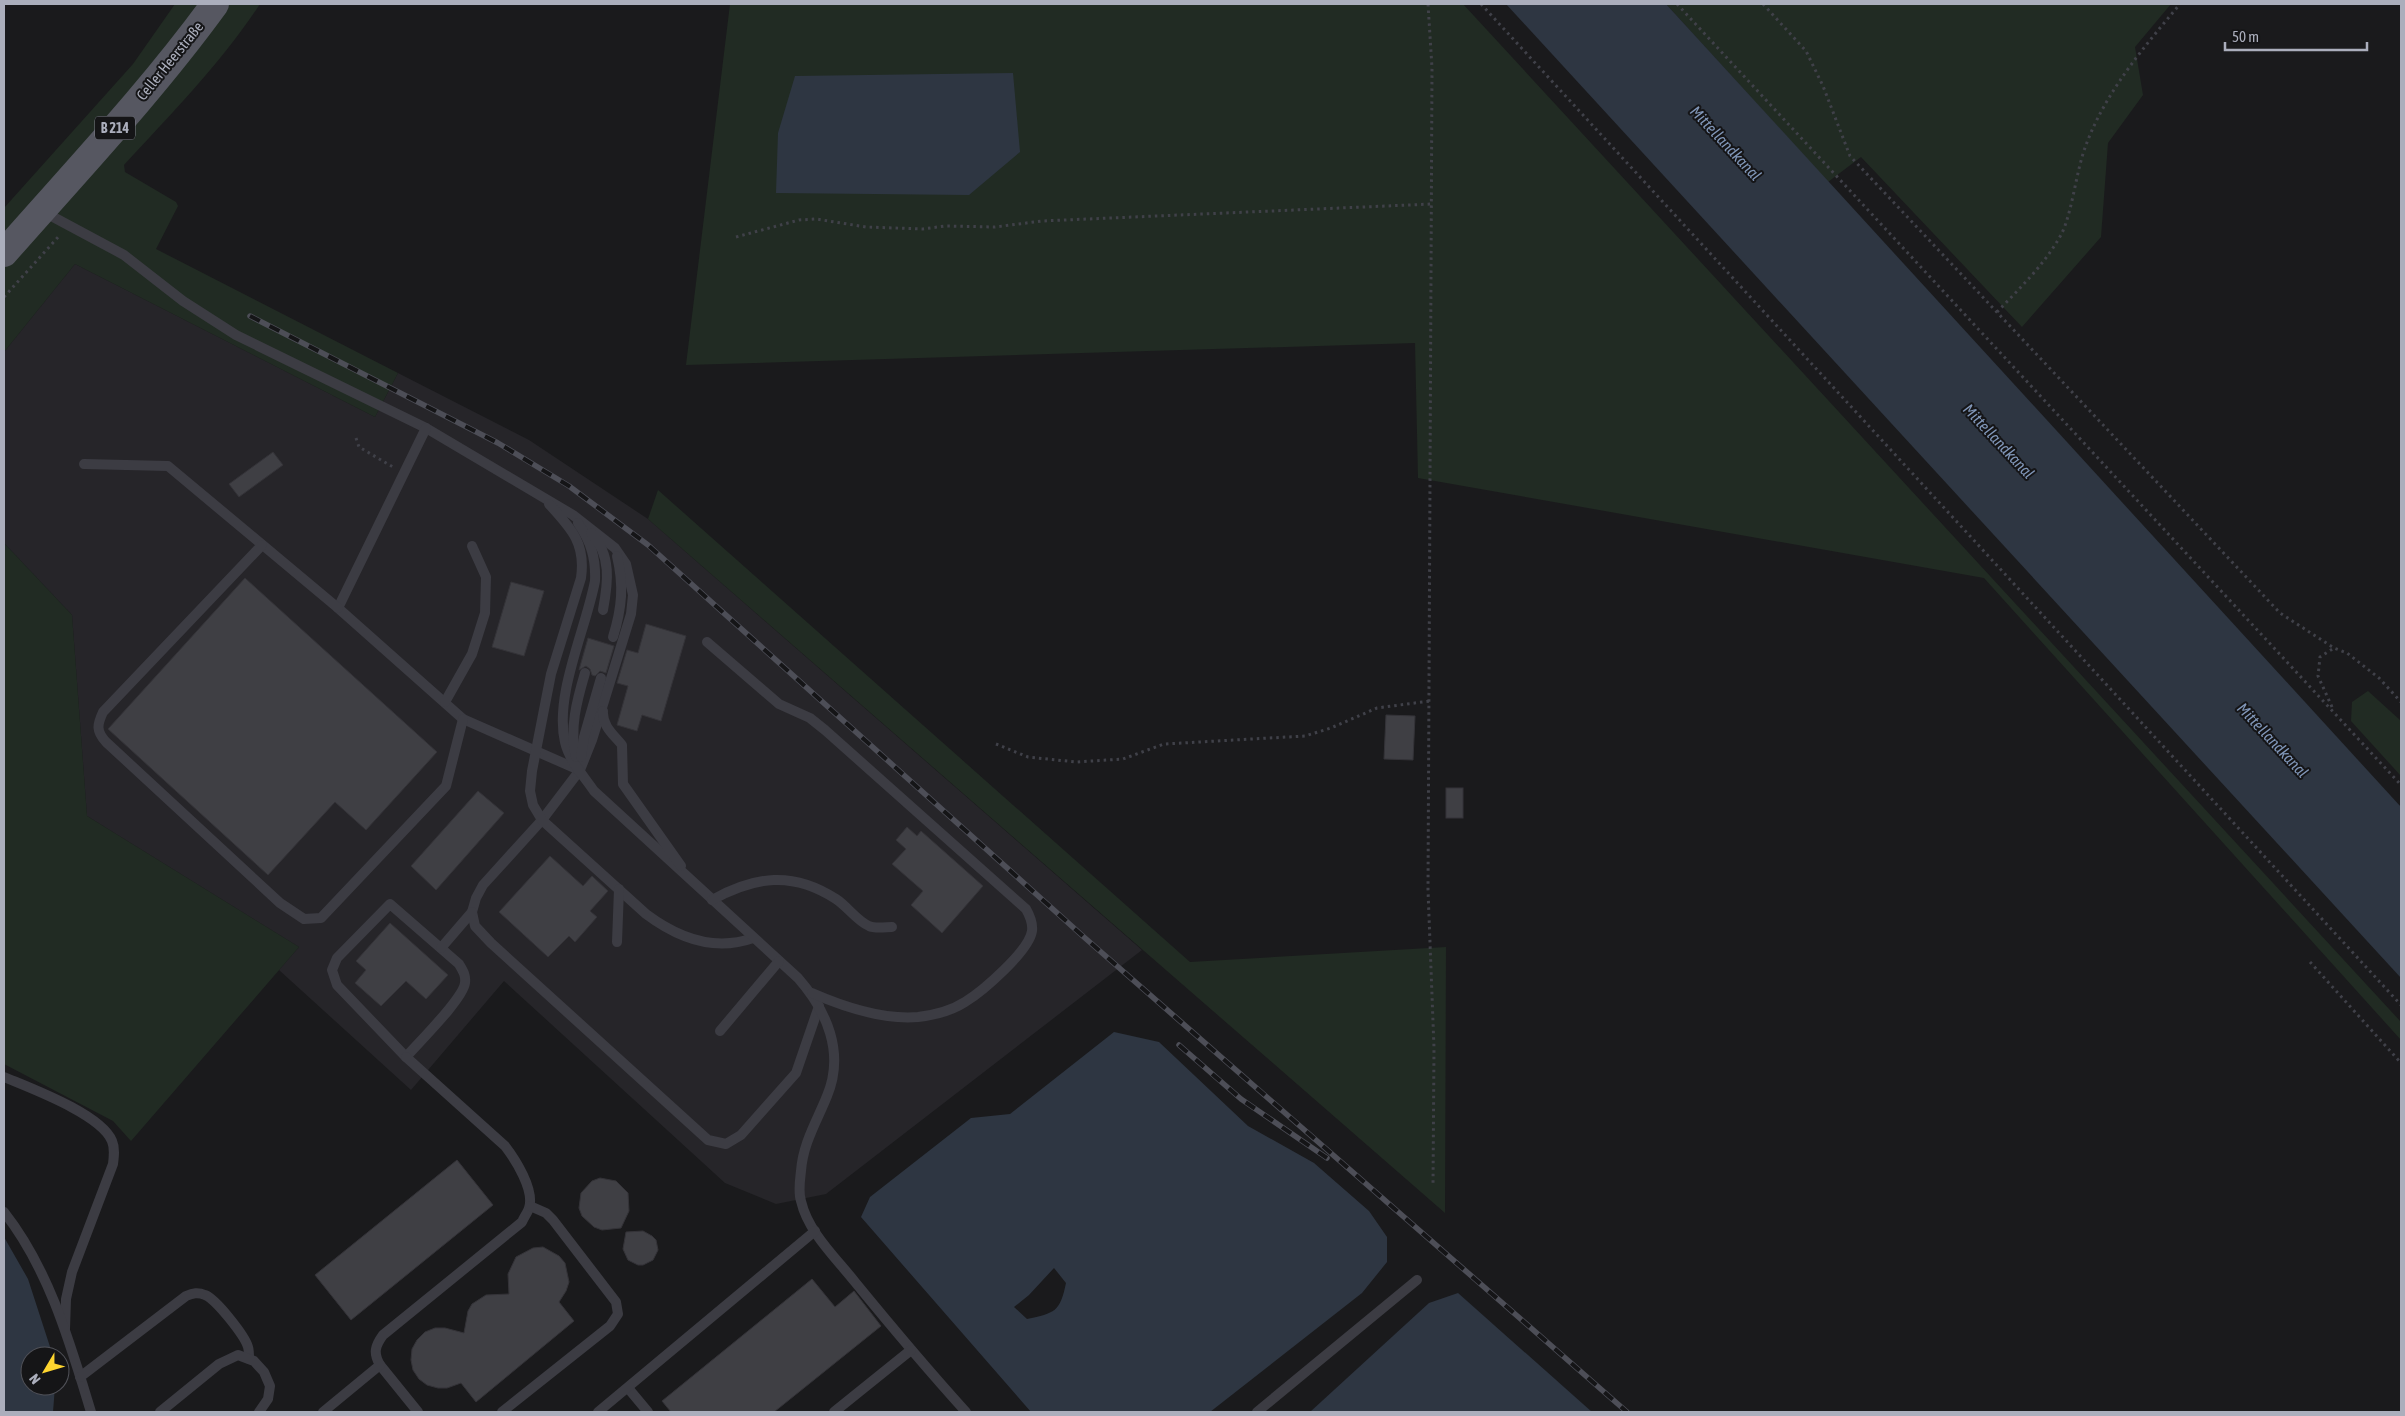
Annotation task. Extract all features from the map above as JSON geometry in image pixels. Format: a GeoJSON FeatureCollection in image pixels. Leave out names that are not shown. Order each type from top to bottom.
{"type":"FeatureCollection","features":[{"type":"Feature","properties":{"kind":"main road","name":"Celler Heerstraße"},"geometry":{"type":"LineString","coordinates":[[4,253],[126,116],[186,44],[215,4]]}},
{"type":"Feature","properties":{"kind":"lane"},"geometry":{"type":"LineString","coordinates":[[42,210],[124,255],[183,301],[236,335],[426,428],[538,492],[573,515],[615,548],[626,564],[633,595],[631,614],[604,702],[580,770],[542,820],[483,885],[476,898],[472,912],[441,948]]}},
{"type":"Feature","properties":{"kind":"lane"},"geometry":{"type":"LineString","coordinates":[[338,608],[426,428]]}},
{"type":"Feature","properties":{"kind":"lane"},"geometry":{"type":"LineString","coordinates":[[84,464],[168,466],[338,608],[463,719],[580,770]]}},
{"type":"Feature","properties":{"kind":"lane"},"geometry":{"type":"LineString","coordinates":[[538,492],[575,535],[581,549],[583,564],[581,578],[551,674],[535,751],[530,791],[533,805],[542,820],[646,914],[679,935],[718,944],[737,944],[753,938]]}},
{"type":"Feature","properties":{"kind":"lane"},"geometry":{"type":"LineString","coordinates":[[573,515],[596,539],[607,561],[608,583],[602,610]]}},
{"type":"Feature","properties":{"kind":"lane"},"geometry":{"type":"LineString","coordinates":[[573,515],[592,545],[596,563],[595,582],[590,606],[563,700],[562,720],[565,743],[572,760],[594,791],[780,961],[811,992],[830,1029],[835,1052],[833,1074],[828,1093],[808,1136],[802,1157],[800,1200],[808,1220],[815,1231],[911,1350],[966,1412]]}},
{"type":"Feature","properties":{"kind":"lane"},"geometry":{"type":"LineString","coordinates":[[262,544],[103,712],[97,724],[99,734],[106,742],[280,903],[304,919],[321,918],[446,786],[463,719]]}},
{"type":"Feature","properties":{"kind":"lane"},"geometry":{"type":"LineString","coordinates":[[445,702],[472,654],[485,612],[486,577],[472,546]]}},
{"type":"Feature","properties":{"kind":"lane"},"geometry":{"type":"LineString","coordinates":[[613,637],[620,614],[623,594],[622,574],[615,548]]}},
{"type":"Feature","properties":{"kind":"lane"},"geometry":{"type":"LineString","coordinates":[[707,642],[779,704],[810,718],[825,730],[1026,909],[1031,918],[1032,930],[1028,942],[1018,954],[980,992],[965,1002],[937,1014],[895,1016],[841,1006],[811,992]]}},
{"type":"Feature","properties":{"kind":"lane"},"geometry":{"type":"LineString","coordinates":[[580,770],[574,747],[574,720],[585,673]]}},
{"type":"Feature","properties":{"kind":"lane"},"geometry":{"type":"LineString","coordinates":[[580,770],[584,737],[601,678]]}},
{"type":"Feature","properties":{"kind":"lane"},"geometry":{"type":"LineString","coordinates":[[604,702],[603,718],[607,728],[622,745],[623,784],[694,883]]}},
{"type":"Feature","properties":{"kind":"lane"},"geometry":{"type":"LineString","coordinates":[[712,900],[740,886],[775,878],[817,888],[837,900],[870,926],[892,927]]}},
{"type":"Feature","properties":{"kind":"lane"},"geometry":{"type":"LineString","coordinates":[[617,942],[618,889]]}},
{"type":"Feature","properties":{"kind":"lane"},"geometry":{"type":"LineString","coordinates":[[406,1057],[459,997],[465,984],[465,975],[459,964],[390,904],[337,958],[332,970],[337,985],[406,1057],[505,1146],[518,1163],[526,1186],[530,1206],[522,1222],[383,1335],[376,1344],[375,1356],[380,1366],[418,1412]]}},
{"type":"Feature","properties":{"kind":"lane"},"geometry":{"type":"LineString","coordinates":[[472,912],[475,926],[491,943],[708,1140],[726,1144],[741,1135],[788,1083],[796,1073],[819,1006]]}},
{"type":"Feature","properties":{"kind":"lane"},"geometry":{"type":"LineString","coordinates":[[720,1031],[780,961]]}},
{"type":"Feature","properties":{"kind":"lane"},"geometry":{"type":"LineString","coordinates":[[4,1077],[44,1094],[95,1121],[112,1140],[114,1151],[113,1164],[72,1272],[66,1299],[65,1329]]}},
{"type":"Feature","properties":{"kind":"lane"},"geometry":{"type":"LineString","coordinates":[[502,1412],[610,1326],[618,1314],[616,1302],[553,1220],[530,1206]]}},
{"type":"Feature","properties":{"kind":"lane"},"geometry":{"type":"LineString","coordinates":[[4,1212],[15,1226],[30,1253],[65,1329],[91,1412]]}},
{"type":"Feature","properties":{"kind":"lane"},"geometry":{"type":"LineString","coordinates":[[598,1412],[815,1231]]}},
{"type":"Feature","properties":{"kind":"lane"},"geometry":{"type":"LineString","coordinates":[[1257,1412],[1417,1280]]}},
{"type":"Feature","properties":{"kind":"lane"},"geometry":{"type":"LineString","coordinates":[[80,1377],[186,1296],[195,1292],[206,1295],[216,1302],[242,1336],[248,1347],[249,1359]]}},
{"type":"Feature","properties":{"kind":"lane"},"geometry":{"type":"LineString","coordinates":[[834,1412],[911,1350]]}},
{"type":"Feature","properties":{"kind":"lane"},"geometry":{"type":"LineString","coordinates":[[160,1412],[219,1364],[238,1355],[254,1361],[264,1372],[270,1386],[268,1399],[259,1412]]}},
{"type":"Feature","properties":{"kind":"lane"},"geometry":{"type":"LineString","coordinates":[[324,1412],[380,1366]]}},
{"type":"Feature","properties":{"kind":"lane"},"geometry":{"type":"LineString","coordinates":[[628,1388],[648,1412]]}},
{"type":"Feature","properties":{"kind":"path"},"geometry":{"type":"LineString","coordinates":[[1428,4],[1432,68],[1428,890],[1434,1048],[1433,1186]]}},
{"type":"Feature","properties":{"kind":"path"},"geometry":{"type":"LineString","coordinates":[[1481,4],[2401,1005]]}},
{"type":"Feature","properties":{"kind":"path"},"geometry":{"type":"LineString","coordinates":[[1677,4],[2401,785]]}},
{"type":"Feature","properties":{"kind":"path"},"geometry":{"type":"LineString","coordinates":[[1763,4],[1806,51],[1823,86],[1850,156],[2280,613],[2334,648],[2347,653],[2364,666],[2401,702]]}},
{"type":"Feature","properties":{"kind":"path"},"geometry":{"type":"LineString","coordinates":[[1997,312],[2036,270],[2062,232],[2086,145],[2105,106],[2129,65],[2180,4]]}},
{"type":"Feature","properties":{"kind":"path"},"geometry":{"type":"LineString","coordinates":[[736,237],[799,220],[816,219],[866,227],[923,229],[945,226],[995,227],[1042,221],[1432,204]]}},
{"type":"Feature","properties":{"kind":"path"},"geometry":{"type":"LineString","coordinates":[[356,438],[358,447],[404,474]]}},
{"type":"Feature","properties":{"kind":"path"},"geometry":{"type":"LineString","coordinates":[[2333,710],[2318,676],[2320,657],[2334,648]]}},
{"type":"Feature","properties":{"kind":"path"},"geometry":{"type":"LineString","coordinates":[[996,744],[1028,757],[1076,762],[1123,759],[1164,744],[1305,736],[1331,728],[1377,708],[1430,701]]}},
{"type":"Feature","properties":{"kind":"path"},"geometry":{"type":"LineString","coordinates":[[2310,962],[2401,1063]]}},
{"type":"Feature","properties":{"kind":"shaded area"},"geometry":{"type":"Polygon","coordinates":[[[175,4],[260,4],[213,67],[124,165],[125,172],[176,202],[178,206],[156,249],[398,373],[375,417],[75,264],[4,352],[4,208],[133,64],[175,4]]]}},
{"type":"Feature","properties":{"kind":"shaded area"},"geometry":{"type":"Polygon","coordinates":[[[730,4],[1463,4],[2401,1022],[2401,1040],[1984,578],[1418,478],[1415,343],[686,365],[730,4]]]}},
{"type":"Feature","properties":{"kind":"shaded area"},"geometry":{"type":"Polygon","coordinates":[[[1666,4],[2171,4],[2135,47],[2143,95],[2108,143],[2101,237],[2022,327],[1861,157],[1828,182],[1666,4]]]}},
{"type":"Feature","properties":{"kind":"shaded area"},"geometry":{"type":"Polygon","coordinates":[[[75,264],[375,417],[398,373],[529,440],[648,519],[1142,950],[826,1194],[776,1204],[725,1183],[504,981],[411,1090],[279,970],[299,947],[87,816],[72,615],[4,543],[4,352],[75,264]]]}},
{"type":"Feature","properties":{"kind":"shaded area"},"geometry":{"type":"Polygon","coordinates":[[[658,490],[1190,962],[1446,947],[1445,1213],[648,519],[658,490]]]}},
{"type":"Feature","properties":{"kind":"shaded area"},"geometry":{"type":"Polygon","coordinates":[[[4,543],[72,615],[87,816],[299,947],[131,1141],[113,1121],[4,1064],[4,543]]]}},
{"type":"Feature","properties":{"kind":"shaded area"},"geometry":{"type":"Polygon","coordinates":[[[2368,691],[2401,721],[2401,776],[2351,721],[2352,702],[2368,691]]]}},
{"type":"Feature","properties":{"kind":"water","name":"Mittellandkanal"},"geometry":{"type":"Polygon","coordinates":[[[1506,4],[1666,4],[2401,807],[2401,978],[1506,4]]]}},
{"type":"Feature","properties":{"kind":"water"},"geometry":{"type":"Polygon","coordinates":[[[1013,73],[1020,152],[969,195],[776,193],[778,133],[795,76],[1013,73]]]}},
{"type":"Feature","properties":{"kind":"water"},"geometry":{"type":"Polygon","coordinates":[[[1114,1032],[1159,1042],[1248,1126],[1314,1163],[1369,1211],[1387,1237],[1387,1262],[1362,1293],[1210,1412],[1031,1412],[861,1217],[870,1197],[971,1118],[1010,1114],[1114,1032]],[[1054,1268],[1029,1295],[1014,1307],[1027,1319],[1050,1313],[1058,1306],[1066,1283],[1054,1268]]]}},
{"type":"Feature","properties":{"kind":"water"},"geometry":{"type":"Polygon","coordinates":[[[4,1237],[28,1279],[50,1346],[20,1346],[20,1396],[54,1396],[53,1412],[4,1412],[4,1237]]]}},
{"type":"Feature","properties":{"kind":"water"},"geometry":{"type":"Polygon","coordinates":[[[1458,1293],[1592,1412],[1310,1412],[1429,1303],[1458,1293]]]}},
{"type":"Feature","properties":{"kind":"building"},"geometry":{"type":"Polygon","coordinates":[[[273,452],[283,465],[239,497],[229,484],[273,452]]]}},
{"type":"Feature","properties":{"kind":"building"},"geometry":{"type":"Polygon","coordinates":[[[245,578],[437,752],[366,830],[335,802],[268,875],[108,729],[245,578]]]}},
{"type":"Feature","properties":{"kind":"building"},"geometry":{"type":"Polygon","coordinates":[[[511,582],[544,591],[524,656],[492,647],[511,582]]]}},
{"type":"Feature","properties":{"kind":"building"},"geometry":{"type":"Polygon","coordinates":[[[646,624],[686,636],[661,721],[642,715],[637,731],[617,725],[628,686],[617,683],[627,650],[638,653],[646,624]]]}},
{"type":"Feature","properties":{"kind":"building"},"geometry":{"type":"Polygon","coordinates":[[[588,638],[614,646],[606,673],[600,671],[595,676],[592,675],[590,669],[586,666],[579,670],[588,638]]]}},
{"type":"Feature","properties":{"kind":"building"},"geometry":{"type":"Polygon","coordinates":[[[1386,715],[1415,716],[1413,760],[1384,759],[1386,715]]]}},
{"type":"Feature","properties":{"kind":"building"},"geometry":{"type":"Polygon","coordinates":[[[1446,788],[1463,788],[1463,818],[1446,818],[1446,788]]]}},
{"type":"Feature","properties":{"kind":"building"},"geometry":{"type":"Polygon","coordinates":[[[478,791],[504,813],[436,890],[411,866],[478,791]]]}},
{"type":"Feature","properties":{"kind":"building"},"geometry":{"type":"Polygon","coordinates":[[[907,827],[917,836],[921,831],[983,886],[942,933],[911,905],[923,891],[892,864],[906,849],[896,840],[907,827]]]}},
{"type":"Feature","properties":{"kind":"building"},"geometry":{"type":"Polygon","coordinates":[[[550,856],[583,886],[592,876],[608,891],[590,911],[597,917],[575,942],[569,936],[548,957],[499,912],[550,856]]]}},
{"type":"Feature","properties":{"kind":"building"},"geometry":{"type":"Polygon","coordinates":[[[390,923],[448,975],[426,999],[406,981],[381,1006],[355,983],[366,970],[356,961],[390,923]]]}},
{"type":"Feature","properties":{"kind":"building"},"geometry":{"type":"Polygon","coordinates":[[[457,1160],[493,1205],[351,1320],[315,1275],[457,1160]]]}},
{"type":"Feature","properties":{"kind":"building"},"geometry":{"type":"Polygon","coordinates":[[[600,1178],[616,1181],[628,1193],[629,1211],[621,1228],[602,1230],[594,1227],[582,1216],[579,1208],[581,1193],[592,1181],[600,1178]]]}},
{"type":"Feature","properties":{"kind":"building"},"geometry":{"type":"Polygon","coordinates":[[[643,1231],[656,1240],[658,1250],[653,1260],[643,1265],[638,1265],[628,1260],[623,1249],[626,1232],[643,1231]]]}},
{"type":"Feature","properties":{"kind":"building"},"geometry":{"type":"Polygon","coordinates":[[[543,1247],[559,1256],[565,1263],[569,1282],[559,1302],[574,1321],[476,1402],[461,1383],[447,1388],[438,1388],[427,1385],[419,1379],[413,1370],[411,1360],[412,1349],[417,1340],[425,1332],[435,1328],[445,1328],[464,1333],[468,1311],[472,1304],[486,1295],[509,1294],[508,1274],[516,1257],[533,1248],[543,1247]]]}},
{"type":"Feature","properties":{"kind":"building"},"geometry":{"type":"Polygon","coordinates":[[[812,1279],[835,1307],[854,1291],[881,1326],[774,1412],[671,1412],[662,1401],[812,1279]]]}},
{"type":"Feature","properties":{"kind":"railway"},"geometry":{"type":"LineString","coordinates":[[250,316],[498,443],[569,486],[648,545],[1085,938],[1627,1412]]}},
{"type":"Feature","properties":{"kind":"railway"},"geometry":{"type":"LineString","coordinates":[[1179,1045],[1241,1099],[1327,1158]]}}]}
